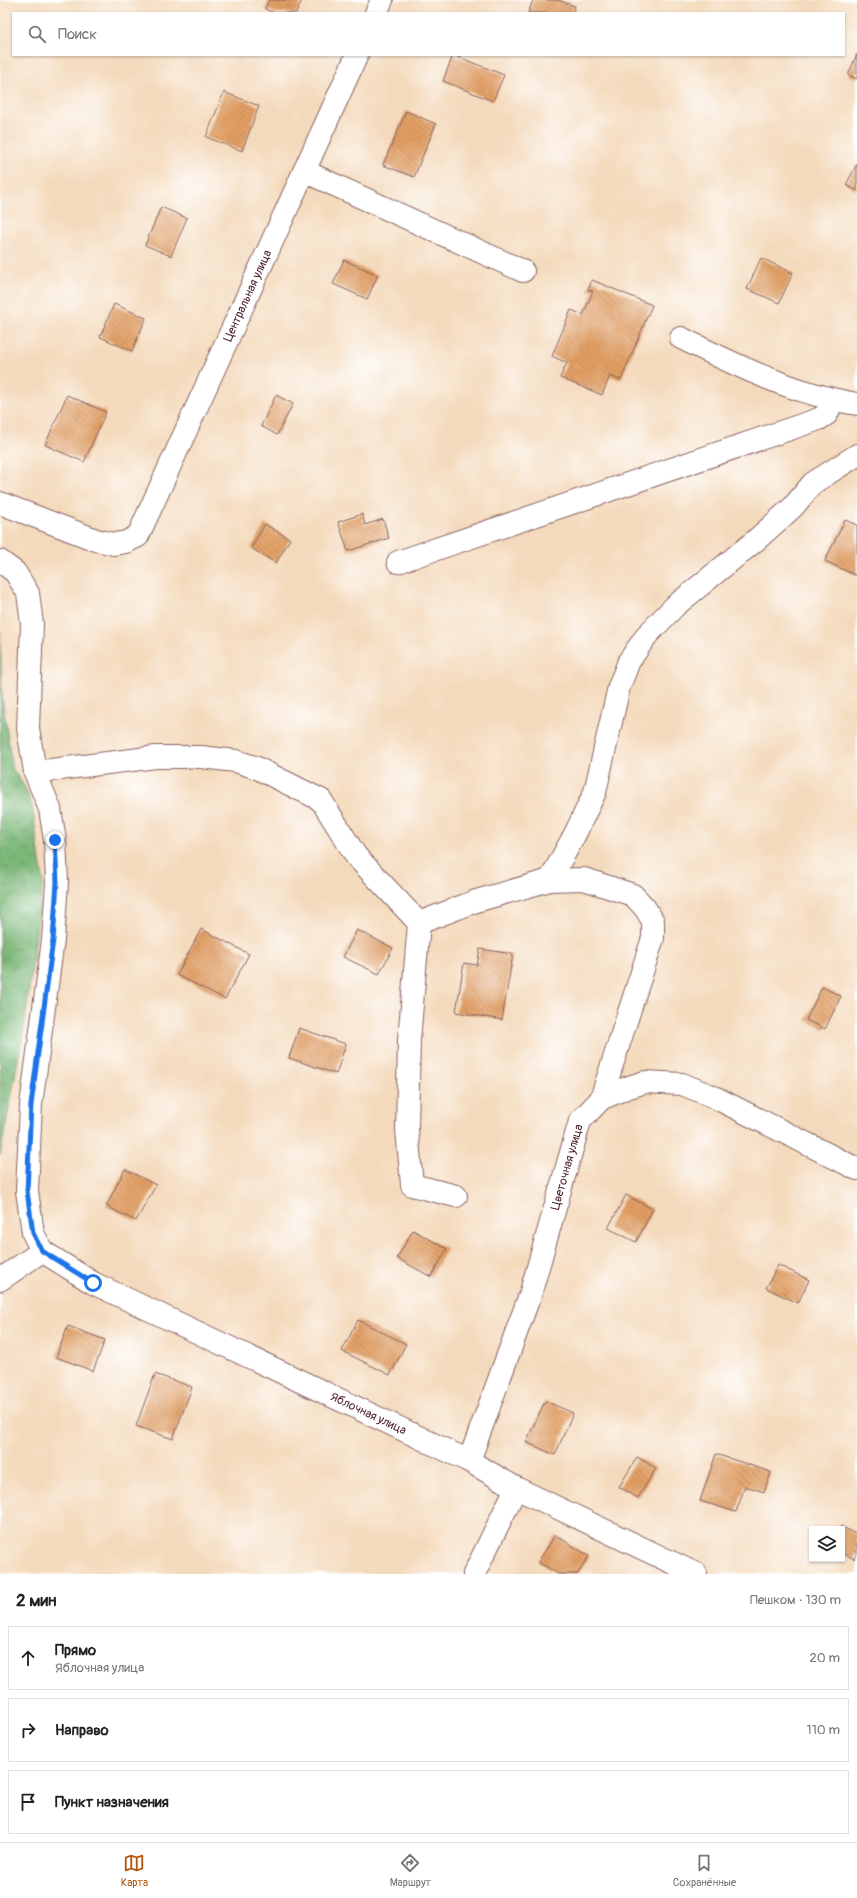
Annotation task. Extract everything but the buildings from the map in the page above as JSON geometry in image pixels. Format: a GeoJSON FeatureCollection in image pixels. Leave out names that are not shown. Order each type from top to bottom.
{"type":"FeatureCollection","features":[{"type":"Feature","properties":{"kind":"street"},"geometry":{"type":"LineString","coordinates":[[376,12],[382,0]]}},
{"type":"Feature","properties":{"kind":"street","name":"Центральная улица"},"geometry":{"type":"LineString","coordinates":[[0,503],[96,540],[114,544],[126,542],[138,536],[357,56]]}},
{"type":"Feature","properties":{"kind":"street"},"geometry":{"type":"LineString","coordinates":[[304,171],[523,271]]}},
{"type":"Feature","properties":{"kind":"street"},"geometry":{"type":"LineString","coordinates":[[681,338],[734,365],[832,400],[857,404]]}},
{"type":"Feature","properties":{"kind":"street"},"geometry":{"type":"LineString","coordinates":[[398,562],[819,420],[827,414],[832,400]]}},
{"type":"Feature","properties":{"kind":"street"},"geometry":{"type":"LineString","coordinates":[[550,880],[575,834],[595,792],[619,688],[629,661],[647,635],[675,606],[756,540],[793,507],[813,483],[857,455]]}},
{"type":"Feature","properties":{"kind":"street"},"geometry":{"type":"LineString","coordinates":[[0,561],[15,572],[28,593],[32,624],[28,728],[35,772],[50,809],[55,840],[57,882],[53,940],[31,1105],[28,1149],[27,1191],[30,1216],[33,1233],[42,1251],[0,1280]]}},
{"type":"Feature","properties":{"kind":"street"},"geometry":{"type":"LineString","coordinates":[[35,772],[156,757],[201,757],[236,761],[257,768],[321,800],[356,856],[419,923],[409,1040],[407,1129],[412,1185],[456,1196]]}},
{"type":"Feature","properties":{"kind":"street"},"geometry":{"type":"LineString","coordinates":[[419,923],[476,901],[550,880],[584,880],[633,894],[653,920],[653,938],[601,1099]]}},
{"type":"Feature","properties":{"kind":"street","name":"Цветочная улица"},"geometry":{"type":"LineString","coordinates":[[469,1461],[530,1295],[580,1121],[601,1099],[626,1088],[645,1082],[682,1084],[714,1097],[857,1169]]}},
{"type":"Feature","properties":{"kind":"street","name":"Яблочная улица"},"geometry":{"type":"LineString","coordinates":[[42,1251],[93,1283],[469,1461],[516,1488],[696,1574]]}},
{"type":"Feature","properties":{"kind":"street"},"geometry":{"type":"LineString","coordinates":[[474,1574],[516,1488]]}},
{"type":"Feature","properties":{"kind":"green space"},"geometry":{"type":"Polygon","coordinates":[[[0,630],[2,696],[12,768],[26,789],[32,806],[43,880],[24,1030],[0,1156],[0,630]]]}},
{"type":"Feature","properties":{"kind":"route"},"geometry":{"type":"LineString","coordinates":[[55,840],[57,882],[53,940],[41,1042],[31,1105],[27,1191],[33,1233],[42,1251],[93,1283]]}}]}
